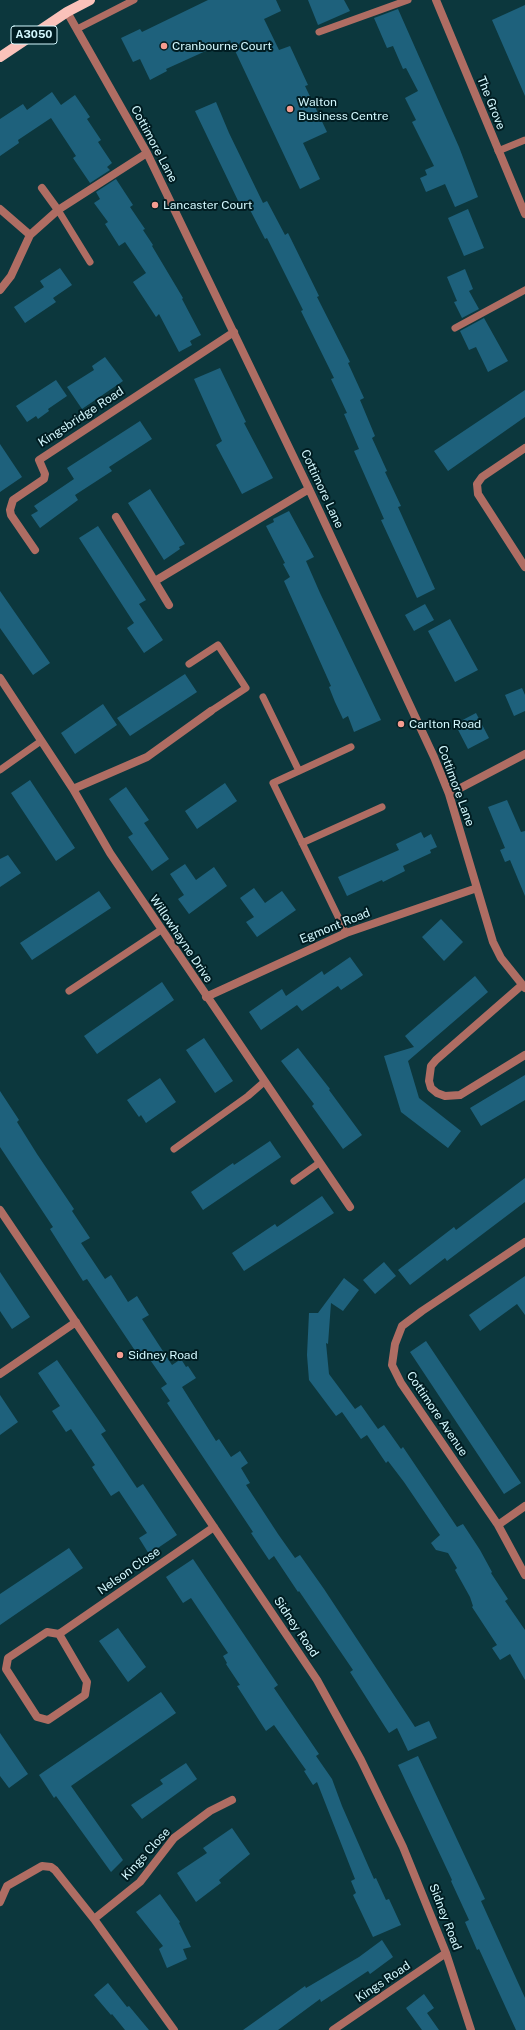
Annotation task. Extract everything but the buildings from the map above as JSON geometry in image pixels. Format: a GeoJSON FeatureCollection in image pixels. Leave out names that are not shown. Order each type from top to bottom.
{"type":"FeatureCollection","features":[{"type":"Feature","properties":{"kind":"main road","name":"A3050"},"geometry":{"type":"LineString","coordinates":[[0,57],[67,12],[90,0]]}},
{"type":"Feature","properties":{"kind":"street","name":"The Grove"},"geometry":{"type":"LineString","coordinates":[[436,0],[525,214]]}},
{"type":"Feature","properties":{"kind":"street","name":"Cottimore Lane"},"geometry":{"type":"LineString","coordinates":[[67,12],[147,152],[309,489],[434,757],[449,794],[493,942],[501,958],[524,987]]}},
{"type":"Feature","properties":{"kind":"street"},"geometry":{"type":"LineString","coordinates":[[0,290],[11,276],[30,235],[58,210],[147,152]]}},
{"type":"Feature","properties":{"kind":"street"},"geometry":{"type":"LineString","coordinates":[[42,188],[58,210]]}},
{"type":"Feature","properties":{"kind":"street"},"geometry":{"type":"LineString","coordinates":[[0,210],[30,235]]}},
{"type":"Feature","properties":{"kind":"street","name":"Kingsbridge Road"},"geometry":{"type":"LineString","coordinates":[[35,550],[11,515],[10,510],[13,500],[44,479],[45,474],[38,460],[234,332]]}},
{"type":"Feature","properties":{"kind":"street"},"geometry":{"type":"LineString","coordinates":[[525,448],[482,477],[477,484],[478,494],[525,567]]}},
{"type":"Feature","properties":{"kind":"street"},"geometry":{"type":"LineString","coordinates":[[155,581],[309,489]]}},
{"type":"Feature","properties":{"kind":"street"},"geometry":{"type":"LineString","coordinates":[[116,517],[169,605]]}},
{"type":"Feature","properties":{"kind":"street","name":"Willowhayne Drive"},"geometry":{"type":"LineString","coordinates":[[0,678],[73,789],[110,852],[161,930],[350,1207]]}},
{"type":"Feature","properties":{"kind":"street"},"geometry":{"type":"LineString","coordinates":[[73,789],[147,757],[211,711]]}},
{"type":"Feature","properties":{"kind":"street"},"geometry":{"type":"LineString","coordinates":[[449,794],[525,754]]}},
{"type":"Feature","properties":{"kind":"street","name":"Egmont Road"},"geometry":{"type":"LineString","coordinates":[[206,997],[346,933],[477,888]]}},
{"type":"Feature","properties":{"kind":"street"},"geometry":{"type":"LineString","coordinates":[[524,987],[436,1060],[431,1066],[428,1081],[431,1088],[437,1093],[445,1096],[460,1095],[525,1055]]}},
{"type":"Feature","properties":{"kind":"street","name":"Sidney Road"},"geometry":{"type":"LineString","coordinates":[[0,1210],[317,1680],[348,1736],[403,1847],[446,1953],[471,2030]]}},
{"type":"Feature","properties":{"kind":"street","name":"Cottimore Avenue"},"geometry":{"type":"LineString","coordinates":[[525,1242],[402,1326],[395,1344],[392,1365],[401,1383],[498,1526],[525,1575]]}},
{"type":"Feature","properties":{"kind":"street"},"geometry":{"type":"LineString","coordinates":[[0,1374],[76,1322]]}},
{"type":"Feature","properties":{"kind":"street"},"geometry":{"type":"LineString","coordinates":[[498,1526],[525,1506]]}},
{"type":"Feature","properties":{"kind":"street","name":"Nelson Close"},"geometry":{"type":"LineString","coordinates":[[58,1634],[88,1682],[85,1694],[48,1720],[37,1717],[6,1669],[8,1658],[47,1632],[58,1634],[214,1527]]}},
{"type":"Feature","properties":{"kind":"street","name":"Kings Close"},"geometry":{"type":"LineString","coordinates":[[94,1919],[140,1882],[174,1838],[210,1811],[232,1800]]}},
{"type":"Feature","properties":{"kind":"street"},"geometry":{"type":"LineString","coordinates":[[0,1902],[4,1884],[42,1866],[51,1867],[94,1919],[174,2030]]}},
{"type":"Feature","properties":{"kind":"street","name":"Kings Road"},"geometry":{"type":"LineString","coordinates":[[333,2030],[446,1953]]}},
{"type":"Feature","properties":{"kind":"lane"},"geometry":{"type":"LineString","coordinates":[[77,29],[134,0]]}},
{"type":"Feature","properties":{"kind":"lane"},"geometry":{"type":"LineString","coordinates":[[319,32],[408,0]]}},
{"type":"Feature","properties":{"kind":"lane"},"geometry":{"type":"LineString","coordinates":[[498,151],[525,140]]}},
{"type":"Feature","properties":{"kind":"lane"},"geometry":{"type":"LineString","coordinates":[[58,210],[90,262]]}},
{"type":"Feature","properties":{"kind":"lane"},"geometry":{"type":"LineString","coordinates":[[455,328],[525,290]]}},
{"type":"Feature","properties":{"kind":"lane"},"geometry":{"type":"LineString","coordinates":[[189,664],[218,645],[246,688],[211,711]]}},
{"type":"Feature","properties":{"kind":"lane"},"geometry":{"type":"LineString","coordinates":[[263,697],[299,771]]}},
{"type":"Feature","properties":{"kind":"lane"},"geometry":{"type":"LineString","coordinates":[[0,770],[41,741]]}},
{"type":"Feature","properties":{"kind":"lane"},"geometry":{"type":"LineString","coordinates":[[346,933],[274,783],[351,747]]}},
{"type":"Feature","properties":{"kind":"lane"},"geometry":{"type":"LineString","coordinates":[[302,843],[382,807]]}},
{"type":"Feature","properties":{"kind":"lane"},"geometry":{"type":"LineString","coordinates":[[70,991],[161,930]]}},
{"type":"Feature","properties":{"kind":"lane"},"geometry":{"type":"LineString","coordinates":[[174,1149],[248,1096],[264,1082]]}},
{"type":"Feature","properties":{"kind":"lane"},"geometry":{"type":"LineString","coordinates":[[294,1181],[319,1163]]}},
{"type":"Feature","properties":{"kind":"place","name":"Cranbourne Court"},"geometry":{"type":"Point","coordinates":[164,46]}},
{"type":"Feature","properties":{"kind":"place","name":"Walton Business Centre"},"geometry":{"type":"Point","coordinates":[290,109]}},
{"type":"Feature","properties":{"kind":"place","name":"Lancaster Court"},"geometry":{"type":"Point","coordinates":[155,205]}},
{"type":"Feature","properties":{"kind":"place","name":"Carlton Road"},"geometry":{"type":"Point","coordinates":[401,724]}},
{"type":"Feature","properties":{"kind":"place","name":"Sidney Road"},"geometry":{"type":"Point","coordinates":[120,1355]}}]}
